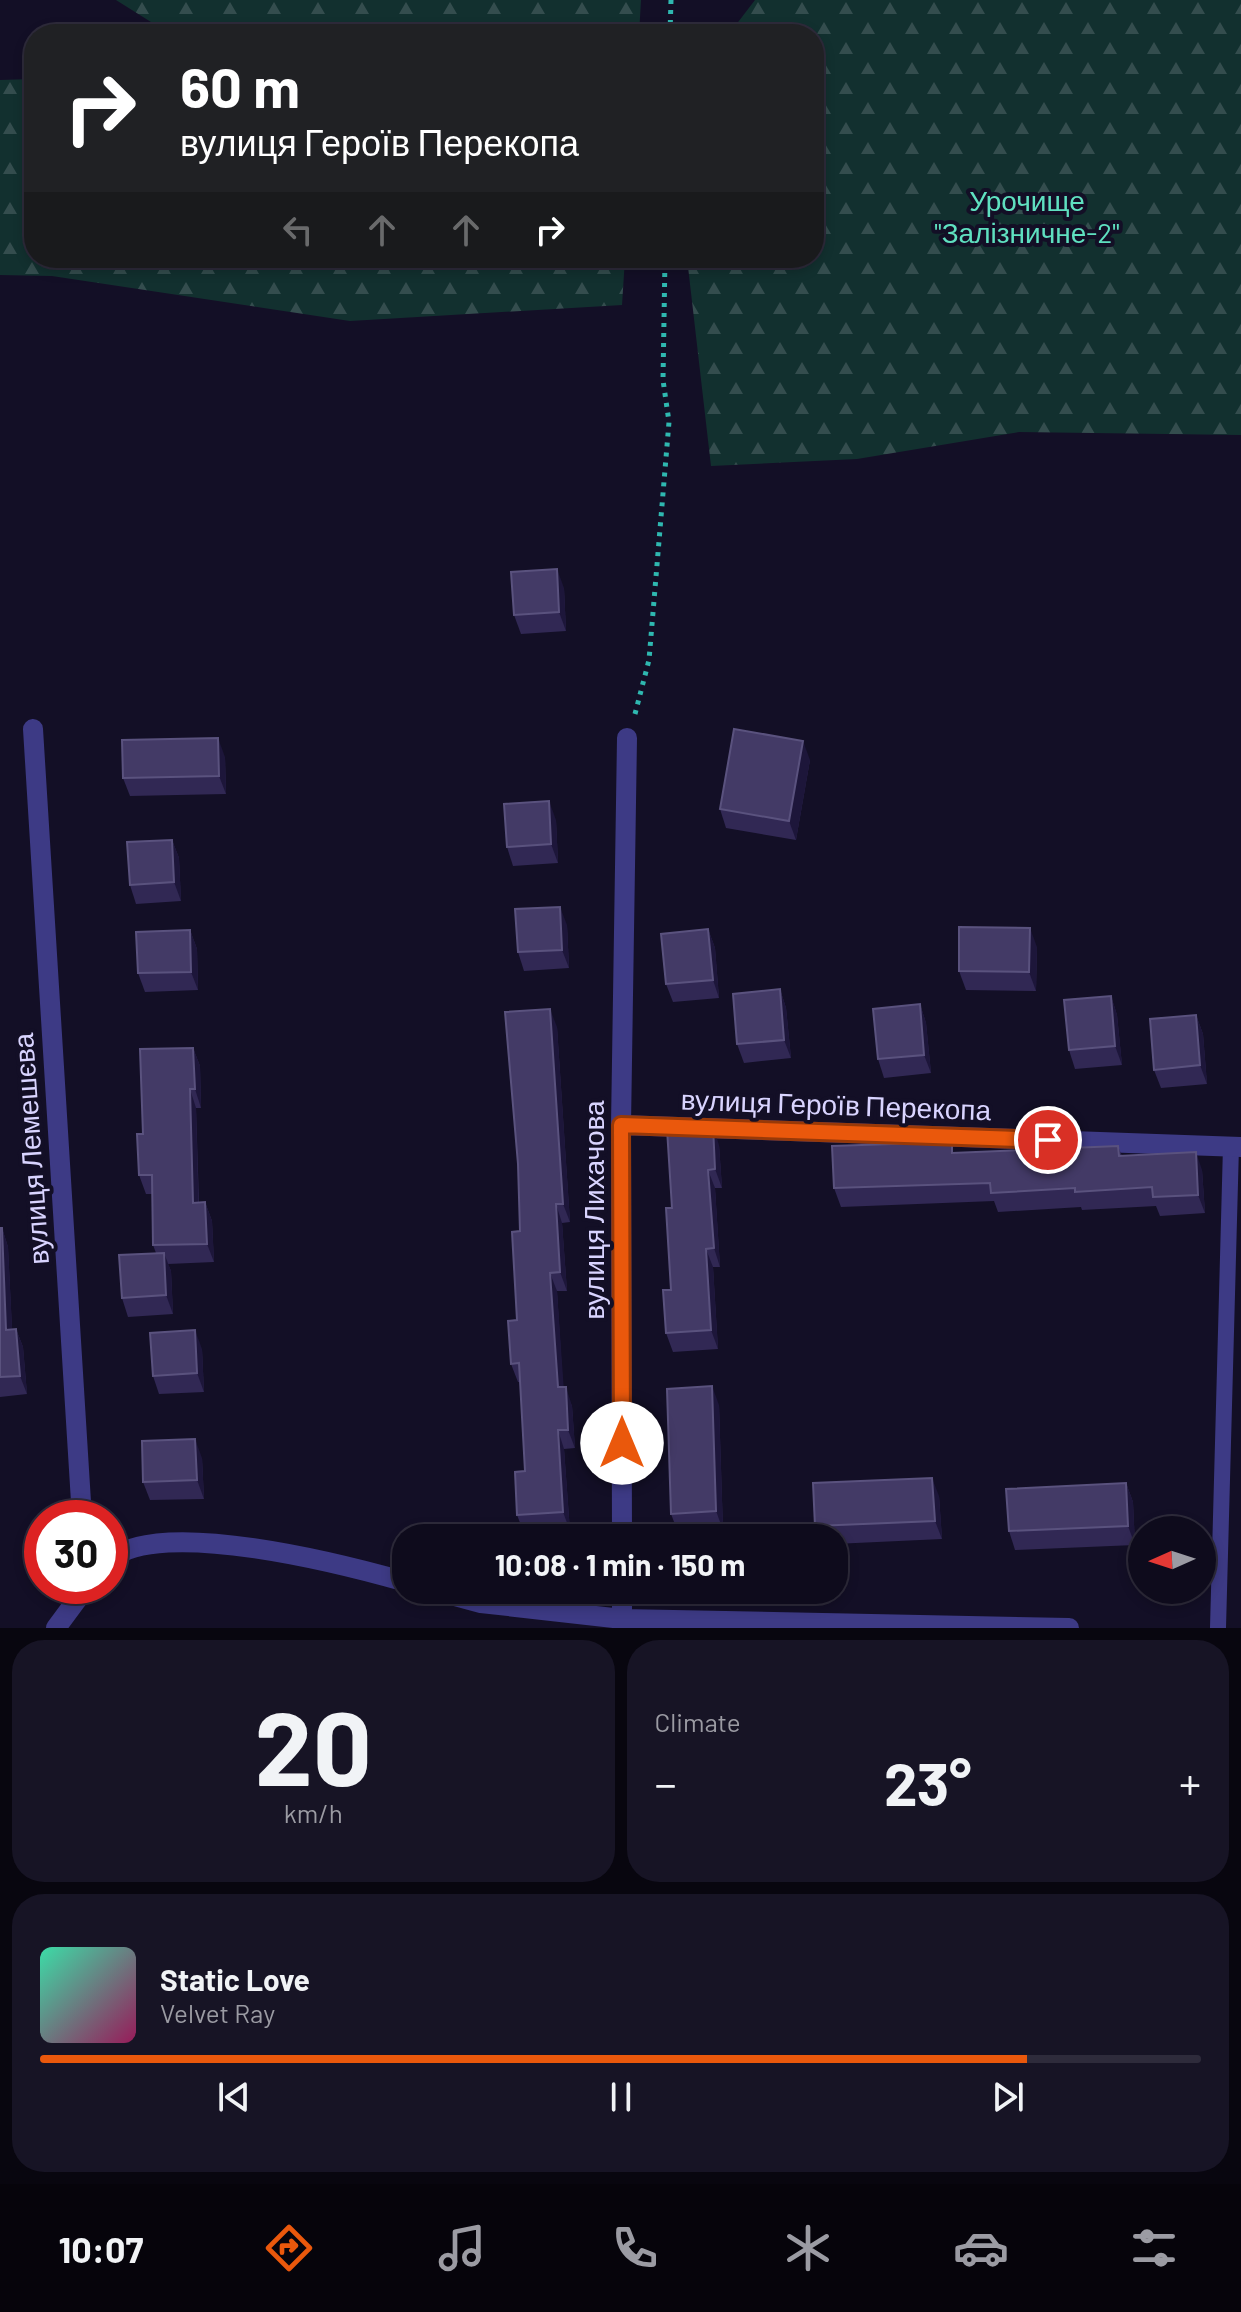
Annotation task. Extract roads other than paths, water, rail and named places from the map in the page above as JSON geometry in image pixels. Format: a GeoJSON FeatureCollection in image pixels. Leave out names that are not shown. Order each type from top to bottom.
{"type":"FeatureCollection","features":[{"type":"Feature","properties":{"kind":"street","name":"вулиця Лемешєва"},"geometry":{"type":"LineString","coordinates":[[33,729],[81,1500]]}},
{"type":"Feature","properties":{"kind":"street","name":"вулиця Лихачова"},"geometry":{"type":"LineString","coordinates":[[622,1524],[621,1125],[627,738]]}},
{"type":"Feature","properties":{"kind":"street","name":"вулиця Героїв Перекопа"},"geometry":{"type":"LineString","coordinates":[[621,1125],[1236,1147]]}},
{"type":"Feature","properties":{"kind":"street"},"geometry":{"type":"LineString","coordinates":[[128,1547],[164,1543],[243,1547],[300,1554],[392,1578]]}},
{"type":"Feature","properties":{"kind":"street"},"geometry":{"type":"LineString","coordinates":[[56,1628],[74,1604]]}},
{"type":"Feature","properties":{"kind":"street"},"geometry":{"type":"LineString","coordinates":[[488,1604],[622,1623],[1069,1628]]}},
{"type":"Feature","properties":{"kind":"lane"},"geometry":{"type":"LineString","coordinates":[[1218,1628],[1236,1147]]}},
{"type":"Feature","properties":{"kind":"park label","name":"Урочище \"Залізничне-2\""},"geometry":{"type":"Point","coordinates":[1027,217]}}]}
